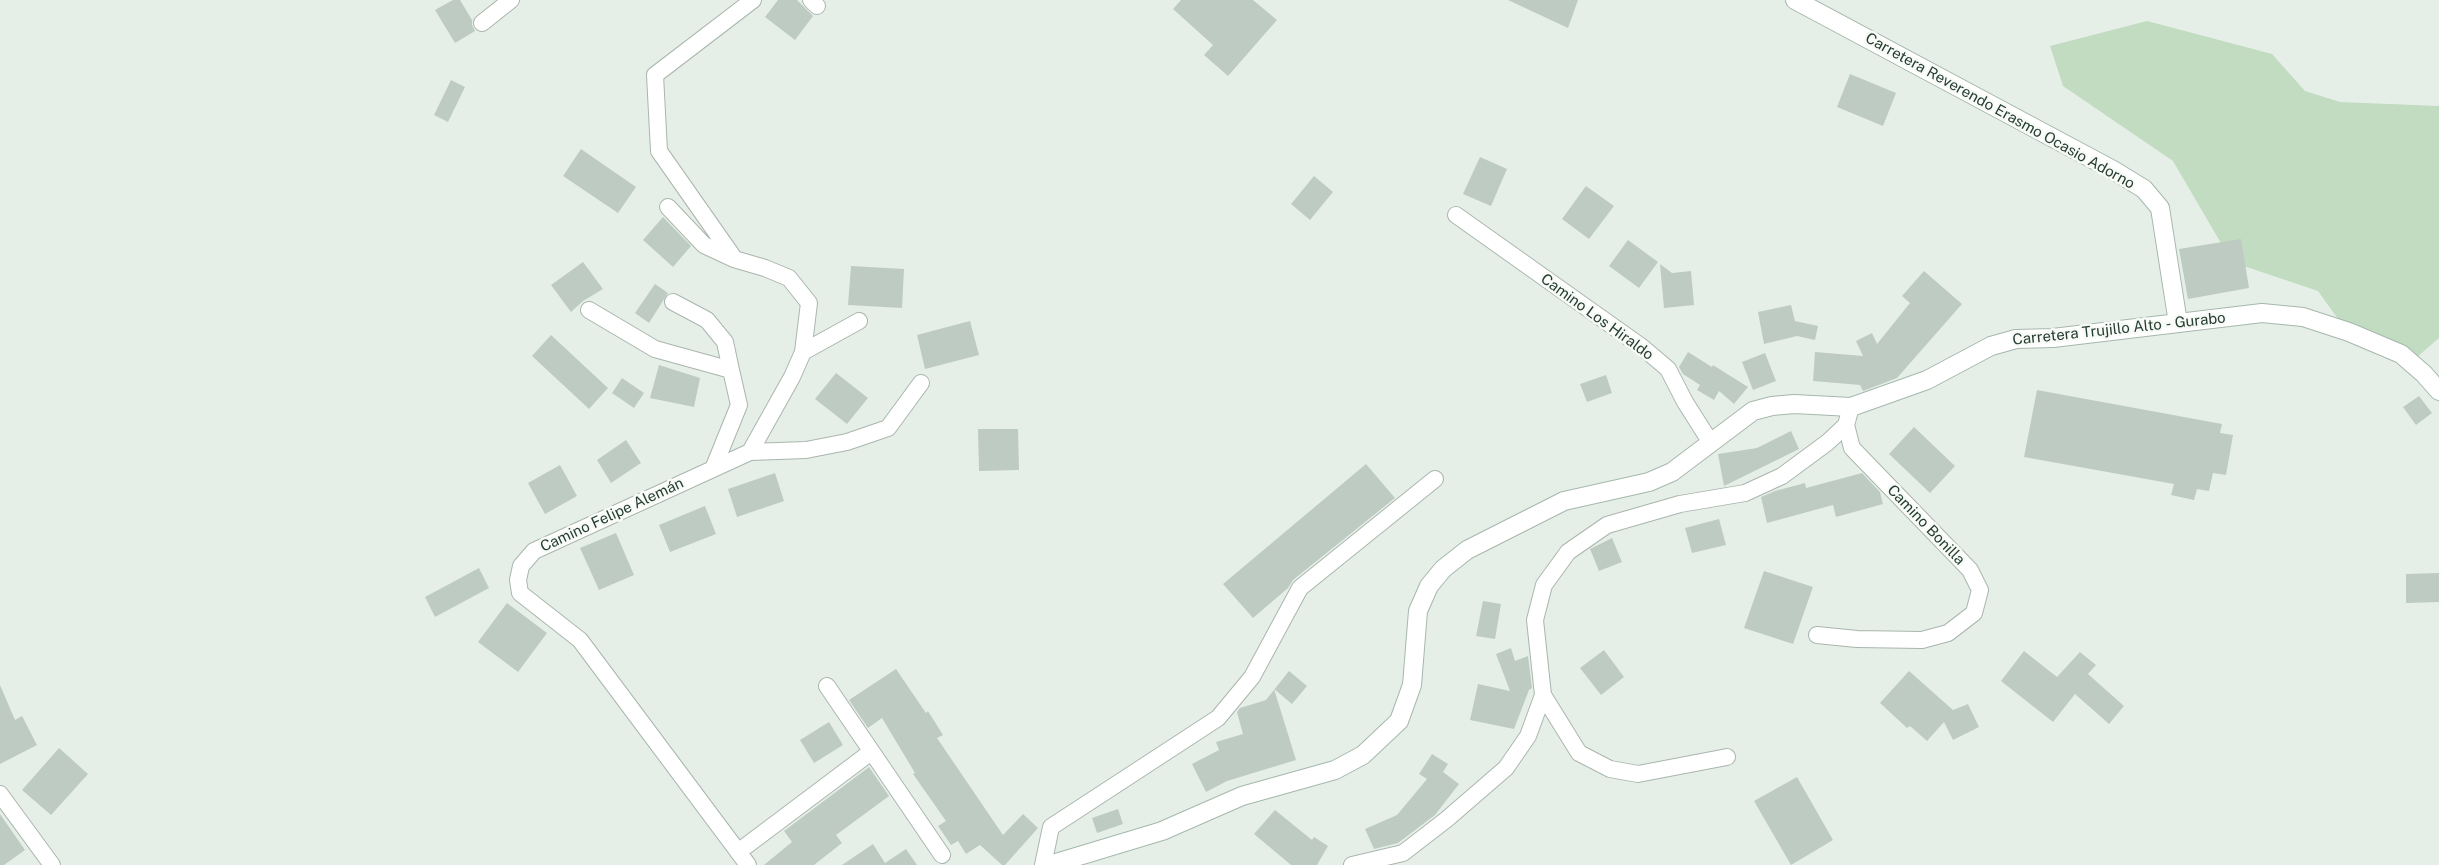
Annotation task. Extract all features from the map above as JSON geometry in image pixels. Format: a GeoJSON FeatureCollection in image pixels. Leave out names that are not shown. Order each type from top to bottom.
{"type":"FeatureCollection","features":[{"type":"Feature","properties":{"kind":"main road","name":"Carretera Reverendo Erasmo Ocasio Adorno"},"geometry":{"type":"LineString","coordinates":[[1795,0],[2144,189],[2160,208],[2178,323]]}},
{"type":"Feature","properties":{"kind":"main road","name":"Carretera Trujillo Alto - Gurabo"},"geometry":{"type":"LineString","coordinates":[[1049,865],[1162,831],[1242,796],[1335,770],[1363,755],[1399,721],[1412,685],[1418,611],[1429,586],[1443,569],[1467,550],[1564,501],[1649,482],[1672,472],[1753,411],[1794,404],[1848,416],[1927,380],[1991,346],[2016,339],[2053,338],[2262,313],[2303,317],[2349,332],[2401,354],[2439,391]]}},
{"type":"Feature","properties":{"kind":"street"},"geometry":{"type":"LineString","coordinates":[[482,23],[511,0]]}},
{"type":"Feature","properties":{"kind":"street"},"geometry":{"type":"LineString","coordinates":[[734,259],[659,151],[655,75],[753,0]]}},
{"type":"Feature","properties":{"kind":"street"},"geometry":{"type":"LineString","coordinates":[[668,207],[704,245],[734,259],[789,278],[809,303],[803,352],[792,377],[750,452]]}},
{"type":"Feature","properties":{"kind":"street","name":"Camino Los Hiraldo"},"geometry":{"type":"LineString","coordinates":[[1456,215],[1642,347],[1668,369],[1685,402],[1711,443]]}},
{"type":"Feature","properties":{"kind":"street"},"geometry":{"type":"LineString","coordinates":[[674,302],[707,320],[725,342],[739,405],[713,469]]}},
{"type":"Feature","properties":{"kind":"street"},"geometry":{"type":"LineString","coordinates":[[589,310],[655,349],[731,370]]}},
{"type":"Feature","properties":{"kind":"street"},"geometry":{"type":"LineString","coordinates":[[803,352],[859,321]]}},
{"type":"Feature","properties":{"kind":"street"},"geometry":{"type":"LineString","coordinates":[[750,452],[806,450],[847,442],[888,428],[921,383]]}},
{"type":"Feature","properties":{"kind":"street"},"geometry":{"type":"LineString","coordinates":[[1727,757],[1638,774],[1610,769],[1579,753],[1543,695],[1535,620],[1544,585],[1568,552],[1607,525],[1680,504],[1746,494],[1782,476],[1828,442],[1848,416]]}},
{"type":"Feature","properties":{"kind":"street","name":"Camino Bonilla"},"geometry":{"type":"LineString","coordinates":[[1817,635],[1857,639],[1922,640],[1940,636],[1948,633],[1974,613],[1980,590],[1970,570],[1852,448],[1848,416]]}},
{"type":"Feature","properties":{"kind":"street","name":"Camino Felipe Alemán"},"geometry":{"type":"LineString","coordinates":[[743,859],[580,640],[520,592],[518,580],[521,566],[534,551],[750,452]]}},
{"type":"Feature","properties":{"kind":"street"},"geometry":{"type":"LineString","coordinates":[[1043,865],[1051,827],[1218,718],[1252,677],[1300,588],[1436,479]]}},
{"type":"Feature","properties":{"kind":"street"},"geometry":{"type":"LineString","coordinates":[[827,686],[942,855]]}},
{"type":"Feature","properties":{"kind":"street"},"geometry":{"type":"LineString","coordinates":[[1352,865],[1403,853],[1506,768],[1528,736],[1543,695]]}},
{"type":"Feature","properties":{"kind":"street"},"geometry":{"type":"LineString","coordinates":[[743,859],[871,752]]}},
{"type":"Feature","properties":{"kind":"street"},"geometry":{"type":"LineString","coordinates":[[0,794],[52,865]]}},
{"type":"Feature","properties":{"kind":"green space"},"geometry":{"type":"Polygon","coordinates":[[[2147,21],[2272,54],[2305,91],[2340,102],[2439,106],[2439,338],[2417,357],[2338,319],[2318,291],[2232,262],[2173,161],[2063,86],[2050,46],[2147,21]]]}},
{"type":"Feature","properties":{"kind":"building"},"geometry":{"type":"Polygon","coordinates":[[[453,0],[460,0],[472,20],[475,31],[455,43],[435,10],[453,0]]]}},
{"type":"Feature","properties":{"kind":"building"},"geometry":{"type":"Polygon","coordinates":[[[778,0],[797,0],[813,16],[795,40],[765,17],[778,0]]]}},
{"type":"Feature","properties":{"kind":"building"},"geometry":{"type":"Polygon","coordinates":[[[1181,0],[1253,0],[1277,20],[1228,76],[1204,55],[1213,45],[1173,9],[1181,0]]]}},
{"type":"Feature","properties":{"kind":"building"},"geometry":{"type":"Polygon","coordinates":[[[1508,0],[1578,0],[1568,28],[1508,0]]]}},
{"type":"Feature","properties":{"kind":"building"},"geometry":{"type":"Polygon","coordinates":[[[1850,74],[1896,93],[1883,126],[1837,107],[1850,74]]]}},
{"type":"Feature","properties":{"kind":"building"},"geometry":{"type":"Polygon","coordinates":[[[451,80],[465,87],[448,122],[434,115],[451,80]]]}},
{"type":"Feature","properties":{"kind":"building"},"geometry":{"type":"Polygon","coordinates":[[[581,149],[636,187],[618,213],[563,176],[581,149]]]}},
{"type":"Feature","properties":{"kind":"building"},"geometry":{"type":"Polygon","coordinates":[[[1480,157],[1507,169],[1491,206],[1463,194],[1480,157]]]}},
{"type":"Feature","properties":{"kind":"building"},"geometry":{"type":"Polygon","coordinates":[[[1314,176],[1333,192],[1310,220],[1291,204],[1314,176]]]}},
{"type":"Feature","properties":{"kind":"building"},"geometry":{"type":"Polygon","coordinates":[[[1586,186],[1614,206],[1589,239],[1562,219],[1586,186]]]}},
{"type":"Feature","properties":{"kind":"building"},"geometry":{"type":"Polygon","coordinates":[[[663,217],[691,246],[673,267],[643,240],[663,217]]]}},
{"type":"Feature","properties":{"kind":"building"},"geometry":{"type":"Polygon","coordinates":[[[2241,239],[2249,288],[2188,299],[2179,249],[2241,239]]]}},
{"type":"Feature","properties":{"kind":"building"},"geometry":{"type":"Polygon","coordinates":[[[1628,240],[1658,262],[1639,288],[1609,266],[1628,240]]]}},
{"type":"Feature","properties":{"kind":"building"},"geometry":{"type":"Polygon","coordinates":[[[583,262],[603,289],[583,301],[571,312],[551,285],[583,262]]]}},
{"type":"Feature","properties":{"kind":"building"},"geometry":{"type":"Polygon","coordinates":[[[1660,264],[1672,273],[1691,271],[1694,305],[1664,308],[1660,264]]]}},
{"type":"Feature","properties":{"kind":"building"},"geometry":{"type":"Polygon","coordinates":[[[851,266],[904,269],[902,308],[848,305],[851,266]]]}},
{"type":"Feature","properties":{"kind":"building"},"geometry":{"type":"Polygon","coordinates":[[[1924,271],[1962,304],[1897,378],[1863,391],[1860,385],[1813,381],[1815,352],[1863,356],[1856,341],[1872,333],[1877,344],[1910,303],[1902,296],[1924,271]]]}},
{"type":"Feature","properties":{"kind":"building"},"geometry":{"type":"Polygon","coordinates":[[[655,284],[668,293],[649,323],[635,313],[655,284]]]}},
{"type":"Feature","properties":{"kind":"building"},"geometry":{"type":"Polygon","coordinates":[[[1791,305],[1795,321],[1818,326],[1815,340],[1797,336],[1764,344],[1758,312],[1791,305]]]}},
{"type":"Feature","properties":{"kind":"building"},"geometry":{"type":"Polygon","coordinates":[[[970,321],[979,355],[925,369],[917,335],[970,321]]]}},
{"type":"Feature","properties":{"kind":"building"},"geometry":{"type":"Polygon","coordinates":[[[551,335],[608,388],[589,409],[532,356],[551,335]]]}},
{"type":"Feature","properties":{"kind":"building"},"geometry":{"type":"Polygon","coordinates":[[[1688,352],[1748,387],[1734,404],[1719,391],[1714,400],[1697,390],[1700,385],[1683,374],[1679,367],[1688,352]]]}},
{"type":"Feature","properties":{"kind":"building"},"geometry":{"type":"Polygon","coordinates":[[[1765,353],[1776,381],[1753,390],[1742,362],[1765,353]]]}},
{"type":"Feature","properties":{"kind":"building"},"geometry":{"type":"Polygon","coordinates":[[[659,365],[700,378],[694,407],[650,398],[659,365]]]}},
{"type":"Feature","properties":{"kind":"building"},"geometry":{"type":"Polygon","coordinates":[[[836,373],[868,398],[847,424],[815,399],[836,373]]]}},
{"type":"Feature","properties":{"kind":"building"},"geometry":{"type":"Polygon","coordinates":[[[1606,375],[1612,393],[1587,402],[1580,384],[1606,375]]]}},
{"type":"Feature","properties":{"kind":"building"},"geometry":{"type":"Polygon","coordinates":[[[622,378],[644,393],[634,408],[612,393],[622,378]]]}},
{"type":"Feature","properties":{"kind":"building"},"geometry":{"type":"Polygon","coordinates":[[[2037,390],[2222,424],[2220,433],[2233,435],[2226,475],[2213,473],[2209,491],[2197,489],[2194,500],[2171,495],[2174,484],[2024,457],[2037,390]]]}},
{"type":"Feature","properties":{"kind":"building"},"geometry":{"type":"Polygon","coordinates":[[[2419,396],[2432,413],[2416,425],[2403,407],[2419,396]]]}},
{"type":"Feature","properties":{"kind":"building"},"geometry":{"type":"Polygon","coordinates":[[[1914,427],[1955,466],[1930,493],[1889,454],[1914,427]]]}},
{"type":"Feature","properties":{"kind":"building"},"geometry":{"type":"Polygon","coordinates":[[[978,429],[1018,429],[1019,470],[979,471],[978,429]]]}},
{"type":"Feature","properties":{"kind":"building"},"geometry":{"type":"Polygon","coordinates":[[[1791,431],[1799,449],[1724,486],[1718,454],[1757,448],[1791,431]]]}},
{"type":"Feature","properties":{"kind":"building"},"geometry":{"type":"Polygon","coordinates":[[[626,440],[641,463],[611,483],[597,460],[626,440]]]}},
{"type":"Feature","properties":{"kind":"building"},"geometry":{"type":"Polygon","coordinates":[[[1366,464],[1395,498],[1293,580],[1288,588],[1253,618],[1223,584],[1366,464]]]}},
{"type":"Feature","properties":{"kind":"building"},"geometry":{"type":"Polygon","coordinates":[[[560,465],[577,496],[545,514],[528,483],[560,465]]]}},
{"type":"Feature","properties":{"kind":"building"},"geometry":{"type":"Polygon","coordinates":[[[775,473],[784,501],[737,517],[728,489],[775,473]]]}},
{"type":"Feature","properties":{"kind":"building"},"geometry":{"type":"Polygon","coordinates":[[[1862,473],[1880,492],[1883,504],[1836,517],[1833,505],[1767,523],[1761,497],[1805,483],[1806,488],[1862,473]]]}},
{"type":"Feature","properties":{"kind":"building"},"geometry":{"type":"Polygon","coordinates":[[[705,506],[716,534],[670,552],[659,525],[705,506]]]}},
{"type":"Feature","properties":{"kind":"building"},"geometry":{"type":"Polygon","coordinates":[[[1719,519],[1726,545],[1692,553],[1685,528],[1719,519]]]}},
{"type":"Feature","properties":{"kind":"building"},"geometry":{"type":"Polygon","coordinates":[[[616,533],[634,575],[599,590],[580,548],[616,533]]]}},
{"type":"Feature","properties":{"kind":"building"},"geometry":{"type":"Polygon","coordinates":[[[1612,538],[1622,562],[1599,571],[1590,549],[1612,538]]]}},
{"type":"Feature","properties":{"kind":"building"},"geometry":{"type":"Polygon","coordinates":[[[479,568],[489,588],[435,617],[425,597],[479,568]]]}},
{"type":"Feature","properties":{"kind":"building"},"geometry":{"type":"Polygon","coordinates":[[[1764,571],[1813,587],[1793,644],[1744,628],[1764,571]]]}},
{"type":"Feature","properties":{"kind":"building"},"geometry":{"type":"Polygon","coordinates":[[[2439,573],[2439,602],[2406,603],[2406,574],[2439,573]]]}},
{"type":"Feature","properties":{"kind":"building"},"geometry":{"type":"Polygon","coordinates":[[[1483,601],[1501,604],[1495,639],[1476,636],[1483,601]]]}},
{"type":"Feature","properties":{"kind":"building"},"geometry":{"type":"Polygon","coordinates":[[[507,603],[547,633],[518,672],[478,642],[507,603]]]}},
{"type":"Feature","properties":{"kind":"building"},"geometry":{"type":"Polygon","coordinates":[[[1511,648],[1515,661],[1528,656],[1532,688],[1529,690],[1514,729],[1470,720],[1478,684],[1510,691],[1496,654],[1511,648]]]}},
{"type":"Feature","properties":{"kind":"building"},"geometry":{"type":"Polygon","coordinates":[[[1604,650],[1624,677],[1601,695],[1580,668],[1604,650]]]}},
{"type":"Feature","properties":{"kind":"building"},"geometry":{"type":"Polygon","coordinates":[[[2024,651],[2057,677],[2080,652],[2096,665],[2088,674],[2124,706],[2109,724],[2075,694],[2053,722],[2001,681],[2024,651]]]}},
{"type":"Feature","properties":{"kind":"building"},"geometry":{"type":"Polygon","coordinates":[[[896,669],[926,713],[928,711],[943,735],[937,738],[1003,835],[1023,814],[1038,828],[1005,865],[1002,865],[980,845],[966,854],[958,841],[951,845],[938,826],[946,821],[913,774],[915,773],[882,718],[868,728],[849,700],[896,669]]]}},
{"type":"Feature","properties":{"kind":"building"},"geometry":{"type":"Polygon","coordinates":[[[1289,671],[1307,686],[1292,704],[1274,689],[1289,671]]]}},
{"type":"Feature","properties":{"kind":"building"},"geometry":{"type":"Polygon","coordinates":[[[1909,671],[1953,710],[1968,704],[1979,727],[1953,740],[1944,722],[1927,741],[1910,726],[1907,728],[1880,703],[1909,671]]]}},
{"type":"Feature","properties":{"kind":"building"},"geometry":{"type":"Polygon","coordinates":[[[0,685],[15,720],[22,716],[37,745],[0,764],[0,685]]]}},
{"type":"Feature","properties":{"kind":"building"},"geometry":{"type":"Polygon","coordinates":[[[1274,690],[1296,760],[1227,781],[1206,792],[1192,764],[1219,750],[1216,742],[1243,734],[1237,712],[1240,708],[1266,700],[1274,690]]]}},
{"type":"Feature","properties":{"kind":"building"},"geometry":{"type":"Polygon","coordinates":[[[829,722],[843,745],[814,763],[800,740],[829,722]]]}},
{"type":"Feature","properties":{"kind":"building"},"geometry":{"type":"Polygon","coordinates":[[[59,748],[88,774],[51,815],[22,790],[59,748]]]}},
{"type":"Feature","properties":{"kind":"building"},"geometry":{"type":"Polygon","coordinates":[[[1432,754],[1448,764],[1443,772],[1459,784],[1435,815],[1398,843],[1374,849],[1365,829],[1397,815],[1427,779],[1419,774],[1432,754]]]}},
{"type":"Feature","properties":{"kind":"building"},"geometry":{"type":"Polygon","coordinates":[[[869,767],[889,796],[836,835],[842,843],[814,865],[764,865],[792,842],[784,831],[869,767]]]}},
{"type":"Feature","properties":{"kind":"building"},"geometry":{"type":"Polygon","coordinates":[[[1797,777],[1833,840],[1791,865],[1754,801],[1797,777]]]}},
{"type":"Feature","properties":{"kind":"building"},"geometry":{"type":"Polygon","coordinates":[[[1118,809],[1123,824],[1097,833],[1092,818],[1118,809]]]}},
{"type":"Feature","properties":{"kind":"building"},"geometry":{"type":"Polygon","coordinates":[[[1275,810],[1312,840],[1314,837],[1328,846],[1317,865],[1291,865],[1254,834],[1275,810]]]}},
{"type":"Feature","properties":{"kind":"building"},"geometry":{"type":"Polygon","coordinates":[[[0,814],[25,850],[4,865],[0,865],[0,814]]]}},
{"type":"Feature","properties":{"kind":"building"},"geometry":{"type":"Polygon","coordinates":[[[873,844],[885,863],[906,849],[917,865],[842,865],[873,844]]]}}]}
